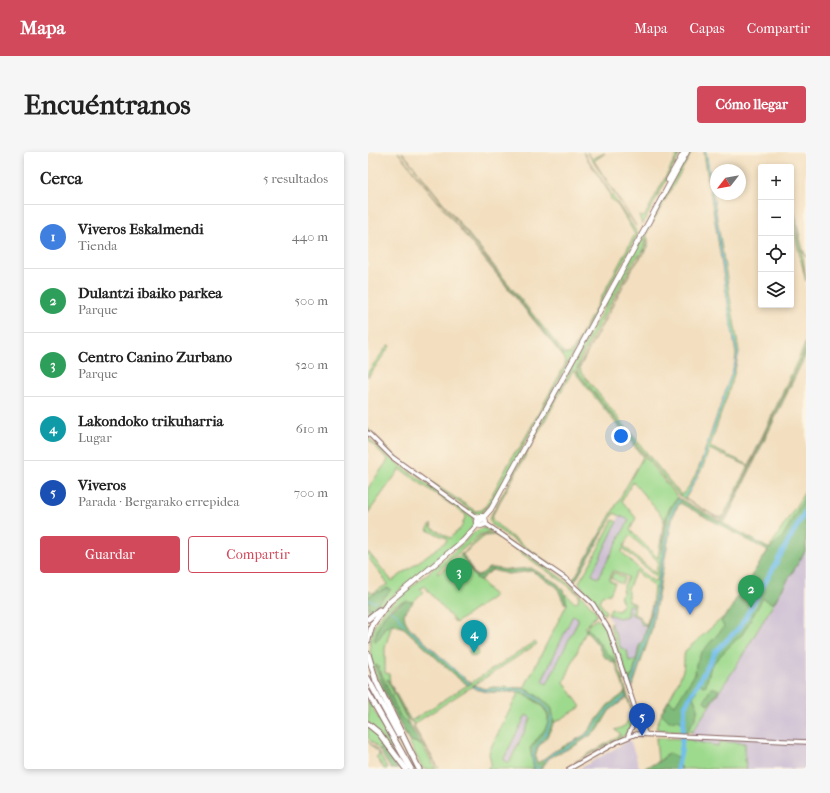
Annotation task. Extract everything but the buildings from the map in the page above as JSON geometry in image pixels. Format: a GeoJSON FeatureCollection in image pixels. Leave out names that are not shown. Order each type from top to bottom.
{"type":"FeatureCollection","features":[{"type":"Feature","properties":{"kind":"highway"},"geometry":{"type":"LineString","coordinates":[[368,619],[388,603]]}},
{"type":"Feature","properties":{"kind":"highway"},"geometry":{"type":"LineString","coordinates":[[368,640],[369,632],[376,618],[388,603]]}},
{"type":"Feature","properties":{"kind":"highway"},"geometry":{"type":"LineString","coordinates":[[368,654],[376,681],[419,769]]}},
{"type":"Feature","properties":{"kind":"highway"},"geometry":{"type":"LineString","coordinates":[[368,679],[419,769]]}},
{"type":"Feature","properties":{"kind":"highway"},"geometry":{"type":"LineString","coordinates":[[368,693],[412,769]]}},
{"type":"Feature","properties":{"kind":"highway"},"geometry":{"type":"LineString","coordinates":[[368,724],[379,733],[406,769]]}},
{"type":"Feature","properties":{"kind":"main road"},"geometry":{"type":"LineString","coordinates":[[388,603],[452,550],[478,525],[497,499],[684,152]]}},
{"type":"Feature","properties":{"kind":"main road"},"geometry":{"type":"LineString","coordinates":[[643,230],[688,152]]}},
{"type":"Feature","properties":{"kind":"main road"},"geometry":{"type":"LineString","coordinates":[[478,525],[476,522],[477,518],[481,516],[485,517]]}},
{"type":"Feature","properties":{"kind":"main road"},"geometry":{"type":"LineString","coordinates":[[478,525],[484,526],[486,524],[485,517]]}},
{"type":"Feature","properties":{"kind":"street"},"geometry":{"type":"LineString","coordinates":[[368,434],[392,457],[477,518]]}},
{"type":"Feature","properties":{"kind":"street"},"geometry":{"type":"LineString","coordinates":[[486,524],[570,582],[593,604],[609,630],[642,729]]}},
{"type":"Feature","properties":{"kind":"street"},"geometry":{"type":"LineString","coordinates":[[628,736],[636,721],[637,714]]}},
{"type":"Feature","properties":{"kind":"street"},"geometry":{"type":"LineString","coordinates":[[632,727],[638,725],[645,733]]}},
{"type":"Feature","properties":{"kind":"street"},"geometry":{"type":"LineString","coordinates":[[569,769],[628,736],[645,733],[806,742]]}},
{"type":"Feature","properties":{"kind":"shaded area"},"geometry":{"type":"Polygon","coordinates":[[[620,515],[629,520],[598,578],[592,575],[593,572],[620,515]]]}},
{"type":"Feature","properties":{"kind":"shaded area"},"geometry":{"type":"Polygon","coordinates":[[[806,550],[806,769],[747,769],[745,760],[745,743],[719,746],[693,741],[691,739],[692,732],[768,614],[806,550]]]}},
{"type":"Feature","properties":{"kind":"shaded area"},"geometry":{"type":"Polygon","coordinates":[[[628,605],[632,605],[632,614],[639,618],[642,625],[645,625],[646,628],[631,675],[608,614],[619,614],[628,605]]]}},
{"type":"Feature","properties":{"kind":"shaded area"},"geometry":{"type":"Polygon","coordinates":[[[573,615],[578,618],[578,621],[547,684],[541,681],[573,615]]]}},
{"type":"Feature","properties":{"kind":"shaded area"},"geometry":{"type":"Polygon","coordinates":[[[526,715],[531,717],[508,763],[503,761],[526,715]]]}},
{"type":"Feature","properties":{"kind":"shaded area"},"geometry":{"type":"Polygon","coordinates":[[[630,740],[640,769],[579,769],[630,740]]]}},
{"type":"Feature","properties":{"kind":"green space"},"geometry":{"type":"Polygon","coordinates":[[[398,152],[564,356],[402,152],[565,354],[570,354],[576,345],[635,234],[617,204],[611,199],[609,192],[583,152],[638,234],[514,463],[493,500],[481,514],[474,513],[415,472],[383,447],[372,436],[368,428],[404,463],[475,511],[482,510],[487,504],[515,452],[518,451],[566,363],[565,359],[398,152]]]}},
{"type":"Feature","properties":{"kind":"green space"},"geometry":{"type":"Polygon","coordinates":[[[587,152],[592,159],[605,153],[594,161],[636,226],[587,152]]]}},
{"type":"Feature","properties":{"kind":"green space"},"geometry":{"type":"Polygon","coordinates":[[[679,152],[681,152],[642,224],[639,216],[644,217],[679,152]]]}},
{"type":"Feature","properties":{"kind":"green space"},"geometry":{"type":"Polygon","coordinates":[[[689,152],[692,152],[646,234],[648,247],[632,269],[580,367],[581,372],[681,495],[690,485],[700,465],[735,363],[736,354],[712,200],[714,200],[739,352],[733,378],[710,446],[712,448],[749,465],[806,342],[806,347],[724,518],[720,519],[716,517],[723,517],[748,466],[709,449],[702,469],[685,499],[678,495],[579,374],[578,369],[633,267],[644,252],[647,242],[643,235],[689,152]]]}},
{"type":"Feature","properties":{"kind":"green space"},"geometry":{"type":"Polygon","coordinates":[[[704,152],[706,152],[710,176],[710,190],[704,152]]]}},
{"type":"Feature","properties":{"kind":"green space"},"geometry":{"type":"Polygon","coordinates":[[[794,211],[806,257],[801,249],[794,213],[794,211]]]}},
{"type":"Feature","properties":{"kind":"green space"},"geometry":{"type":"Polygon","coordinates":[[[794,224],[803,259],[806,281],[794,231],[794,224]]]}},
{"type":"Feature","properties":{"kind":"green space"},"geometry":{"type":"Polygon","coordinates":[[[642,238],[645,241],[643,251],[634,261],[581,358],[576,371],[678,498],[672,504],[665,521],[656,591],[646,628],[645,625],[642,625],[639,618],[631,614],[632,605],[628,605],[627,616],[619,618],[608,614],[611,608],[618,611],[623,603],[620,596],[624,592],[622,591],[628,577],[613,570],[609,580],[615,583],[610,594],[602,595],[599,602],[606,611],[604,615],[579,582],[613,520],[617,522],[592,575],[598,578],[629,520],[614,513],[603,533],[601,532],[643,457],[573,370],[492,516],[492,520],[509,535],[570,578],[576,580],[570,580],[493,526],[489,519],[642,238]],[[633,482],[622,501],[636,518],[630,530],[658,558],[664,519],[633,482]],[[630,535],[624,546],[656,574],[658,561],[630,535]],[[623,548],[622,552],[645,575],[655,582],[656,581],[656,577],[623,548]],[[636,571],[628,589],[628,601],[635,604],[634,614],[640,617],[644,624],[647,623],[652,605],[654,587],[636,571]]]}},
{"type":"Feature","properties":{"kind":"green space"},"geometry":{"type":"Polygon","coordinates":[[[388,345],[390,346],[368,377],[368,372],[388,345]]]}},
{"type":"Feature","properties":{"kind":"green space"},"geometry":{"type":"Polygon","coordinates":[[[806,350],[806,354],[727,518],[723,523],[719,521],[725,519],[727,516],[806,350]]]}},
{"type":"Feature","properties":{"kind":"green space"},"geometry":{"type":"Polygon","coordinates":[[[368,437],[386,455],[472,516],[474,524],[454,546],[368,616],[372,607],[387,595],[379,593],[368,597],[368,591],[373,593],[388,584],[368,557],[368,552],[392,581],[447,541],[446,538],[427,530],[431,524],[432,528],[450,538],[461,528],[466,515],[400,469],[368,513],[368,488],[388,460],[368,439],[368,437]]]}},
{"type":"Feature","properties":{"kind":"green space"},"geometry":{"type":"Polygon","coordinates":[[[806,490],[806,550],[733,671],[692,732],[661,730],[656,728],[682,673],[685,651],[729,612],[806,490]]]}},
{"type":"Feature","properties":{"kind":"green space"},"geometry":{"type":"Polygon","coordinates":[[[806,495],[806,550],[773,604],[763,598],[742,635],[711,666],[706,685],[703,686],[699,683],[693,697],[697,707],[695,719],[687,732],[682,732],[682,722],[677,720],[669,721],[661,713],[669,700],[675,705],[695,674],[696,664],[701,653],[724,627],[721,621],[729,612],[737,597],[768,551],[680,503],[674,512],[672,520],[651,632],[631,691],[628,679],[633,675],[639,646],[643,640],[656,596],[667,514],[674,501],[678,498],[770,549],[783,536],[806,495]]]}},
{"type":"Feature","properties":{"kind":"green space"},"geometry":{"type":"Polygon","coordinates":[[[483,528],[492,530],[479,535],[437,572],[438,574],[461,555],[474,576],[480,580],[494,596],[456,623],[424,586],[420,589],[423,592],[413,602],[397,604],[383,617],[374,641],[376,642],[383,632],[384,627],[392,624],[385,648],[385,673],[389,674],[390,683],[411,721],[535,642],[537,644],[414,724],[415,729],[439,769],[414,729],[413,723],[408,719],[387,679],[410,726],[400,716],[378,666],[375,665],[395,714],[409,740],[422,745],[436,769],[423,769],[379,683],[371,662],[370,641],[375,624],[385,609],[476,531],[483,528]]]}},
{"type":"Feature","properties":{"kind":"green space"},"geometry":{"type":"Polygon","coordinates":[[[601,532],[603,533],[576,580],[574,579],[601,532]]]}},
{"type":"Feature","properties":{"kind":"green space"},"geometry":{"type":"Polygon","coordinates":[[[488,533],[495,533],[563,579],[573,587],[595,610],[597,615],[585,627],[586,631],[564,682],[581,707],[554,723],[551,710],[545,701],[524,688],[567,604],[564,592],[575,603],[578,601],[579,595],[566,584],[495,535],[485,536],[463,554],[479,537],[488,533]],[[573,615],[542,681],[547,684],[578,621],[578,618],[573,615]]]}},
{"type":"Feature","properties":{"kind":"green space"},"geometry":{"type":"Polygon","coordinates":[[[462,553],[475,575],[479,576],[489,568],[507,570],[531,568],[558,584],[564,592],[567,604],[564,603],[557,587],[532,571],[508,574],[492,570],[480,580],[477,579],[461,555],[462,553]]]}},
{"type":"Feature","properties":{"kind":"green space"},"geometry":{"type":"Polygon","coordinates":[[[614,572],[625,578],[622,584],[611,578],[614,572]]]}},
{"type":"Feature","properties":{"kind":"green space"},"geometry":{"type":"Polygon","coordinates":[[[388,588],[391,589],[390,591],[368,613],[369,596],[388,588]]]}},
{"type":"Feature","properties":{"kind":"green space"},"geometry":{"type":"Polygon","coordinates":[[[406,601],[413,602],[404,614],[405,620],[409,627],[460,675],[472,683],[468,685],[458,678],[404,628],[392,624],[388,627],[384,627],[383,632],[376,642],[374,641],[384,616],[406,601]]]}},
{"type":"Feature","properties":{"kind":"green space"},"geometry":{"type":"Polygon","coordinates":[[[597,619],[604,624],[608,634],[635,718],[634,723],[624,736],[575,762],[621,735],[615,730],[625,725],[628,721],[629,715],[632,712],[614,659],[606,654],[594,635],[587,628],[589,624],[597,619]]]}},
{"type":"Feature","properties":{"kind":"green space"},"geometry":{"type":"Polygon","coordinates":[[[611,623],[621,648],[627,650],[629,661],[637,659],[633,675],[628,679],[610,627],[611,623]]]}},
{"type":"Feature","properties":{"kind":"green space"},"geometry":{"type":"Polygon","coordinates":[[[587,628],[606,652],[614,659],[615,664],[603,656],[598,645],[586,631],[587,628]]]}},
{"type":"Feature","properties":{"kind":"green space"},"geometry":{"type":"Polygon","coordinates":[[[472,648],[476,648],[478,652],[476,656],[472,656],[470,654],[470,650],[472,648]]]}},
{"type":"Feature","properties":{"kind":"green space"},"geometry":{"type":"Polygon","coordinates":[[[375,665],[378,666],[400,716],[410,726],[422,745],[409,740],[395,714],[375,665]]]}},
{"type":"Feature","properties":{"kind":"green space"},"geometry":{"type":"Polygon","coordinates":[[[368,684],[416,769],[414,769],[368,689],[368,684]]]}},
{"type":"Feature","properties":{"kind":"green space"},"geometry":{"type":"Polygon","coordinates":[[[474,685],[485,689],[493,687],[524,688],[549,704],[552,708],[554,723],[546,738],[538,747],[535,758],[538,763],[553,752],[585,735],[608,705],[625,691],[626,698],[609,711],[598,730],[576,745],[549,758],[541,769],[534,769],[530,748],[547,725],[547,713],[543,707],[522,693],[483,691],[472,687],[474,685]]]}},
{"type":"Feature","properties":{"kind":"green space"},"geometry":{"type":"Polygon","coordinates":[[[711,688],[719,690],[708,705],[704,701],[711,688]]]}},
{"type":"Feature","properties":{"kind":"green space"},"geometry":{"type":"Polygon","coordinates":[[[519,692],[538,703],[543,708],[548,718],[548,725],[544,732],[535,741],[532,751],[534,769],[487,769],[491,764],[489,753],[519,692]],[[526,715],[503,760],[509,763],[531,718],[526,715]]]}},
{"type":"Feature","properties":{"kind":"green space"},"geometry":{"type":"Polygon","coordinates":[[[368,700],[408,769],[368,722],[368,700]]]}},
{"type":"Feature","properties":{"kind":"green space"},"geometry":{"type":"Polygon","coordinates":[[[368,726],[377,733],[403,769],[395,768],[389,754],[381,748],[379,749],[368,738],[368,726]]]}},
{"type":"Feature","properties":{"kind":"green space"},"geometry":{"type":"Polygon","coordinates":[[[656,738],[691,739],[693,741],[718,746],[720,742],[745,743],[745,760],[747,769],[678,769],[669,753],[658,762],[656,738]]]}},
{"type":"Feature","properties":{"kind":"green space"},"geometry":{"type":"Polygon","coordinates":[[[368,741],[377,750],[388,769],[384,769],[376,757],[379,756],[379,754],[368,741]]]}},
{"type":"Feature","properties":{"kind":"green space"},"geometry":{"type":"Polygon","coordinates":[[[379,749],[386,749],[397,769],[391,769],[379,749]]]}},
{"type":"Feature","properties":{"kind":"green space"},"geometry":{"type":"Polygon","coordinates":[[[669,753],[676,756],[682,769],[641,769],[659,762],[669,753]]]}},
{"type":"Feature","properties":{"kind":"waterway"},"geometry":{"type":"LineString","coordinates":[[683,497],[688,492],[698,475],[738,355],[733,334],[706,152]]}},
{"type":"Feature","properties":{"kind":"waterway"},"geometry":{"type":"LineString","coordinates":[[631,686],[650,626],[672,512],[679,500]]}},
{"type":"Feature","properties":{"kind":"waterway"},"geometry":{"type":"LineString","coordinates":[[677,769],[681,752],[685,706],[716,651],[740,627],[806,510]]}},
{"type":"Feature","properties":{"kind":"waterway"},"geometry":{"type":"LineString","coordinates":[[368,600],[376,602]]}},
{"type":"Feature","properties":{"kind":"waterway"},"geometry":{"type":"LineString","coordinates":[[390,610],[397,614],[403,624],[470,684]]}},
{"type":"Feature","properties":{"kind":"waterway"},"geometry":{"type":"LineString","coordinates":[[474,687],[484,690],[523,690],[541,701],[552,715],[547,731],[533,753],[536,769]]}},
{"type":"Feature","properties":{"kind":"waterway"},"geometry":{"type":"LineString","coordinates":[[537,769],[552,754],[564,749],[591,732],[608,709],[626,696]]}},
{"type":"Feature","properties":{"kind":"place","name":"Centro Canino Zurbano"},"geometry":{"type":"Point","coordinates":[459,591]}},
{"type":"Feature","properties":{"kind":"place","name":"Dulantzi ibaiko parkea"},"geometry":{"type":"Point","coordinates":[751,608]}},
{"type":"Feature","properties":{"kind":"place","name":"Viveros Eskalmendi"},"geometry":{"type":"Point","coordinates":[690,615]}},
{"type":"Feature","properties":{"kind":"place","name":"Lakondoko trikuharria"},"geometry":{"type":"Point","coordinates":[474,653]}},
{"type":"Feature","properties":{"kind":"place","name":"Viveros"},"geometry":{"type":"Point","coordinates":[642,736]}}]}
